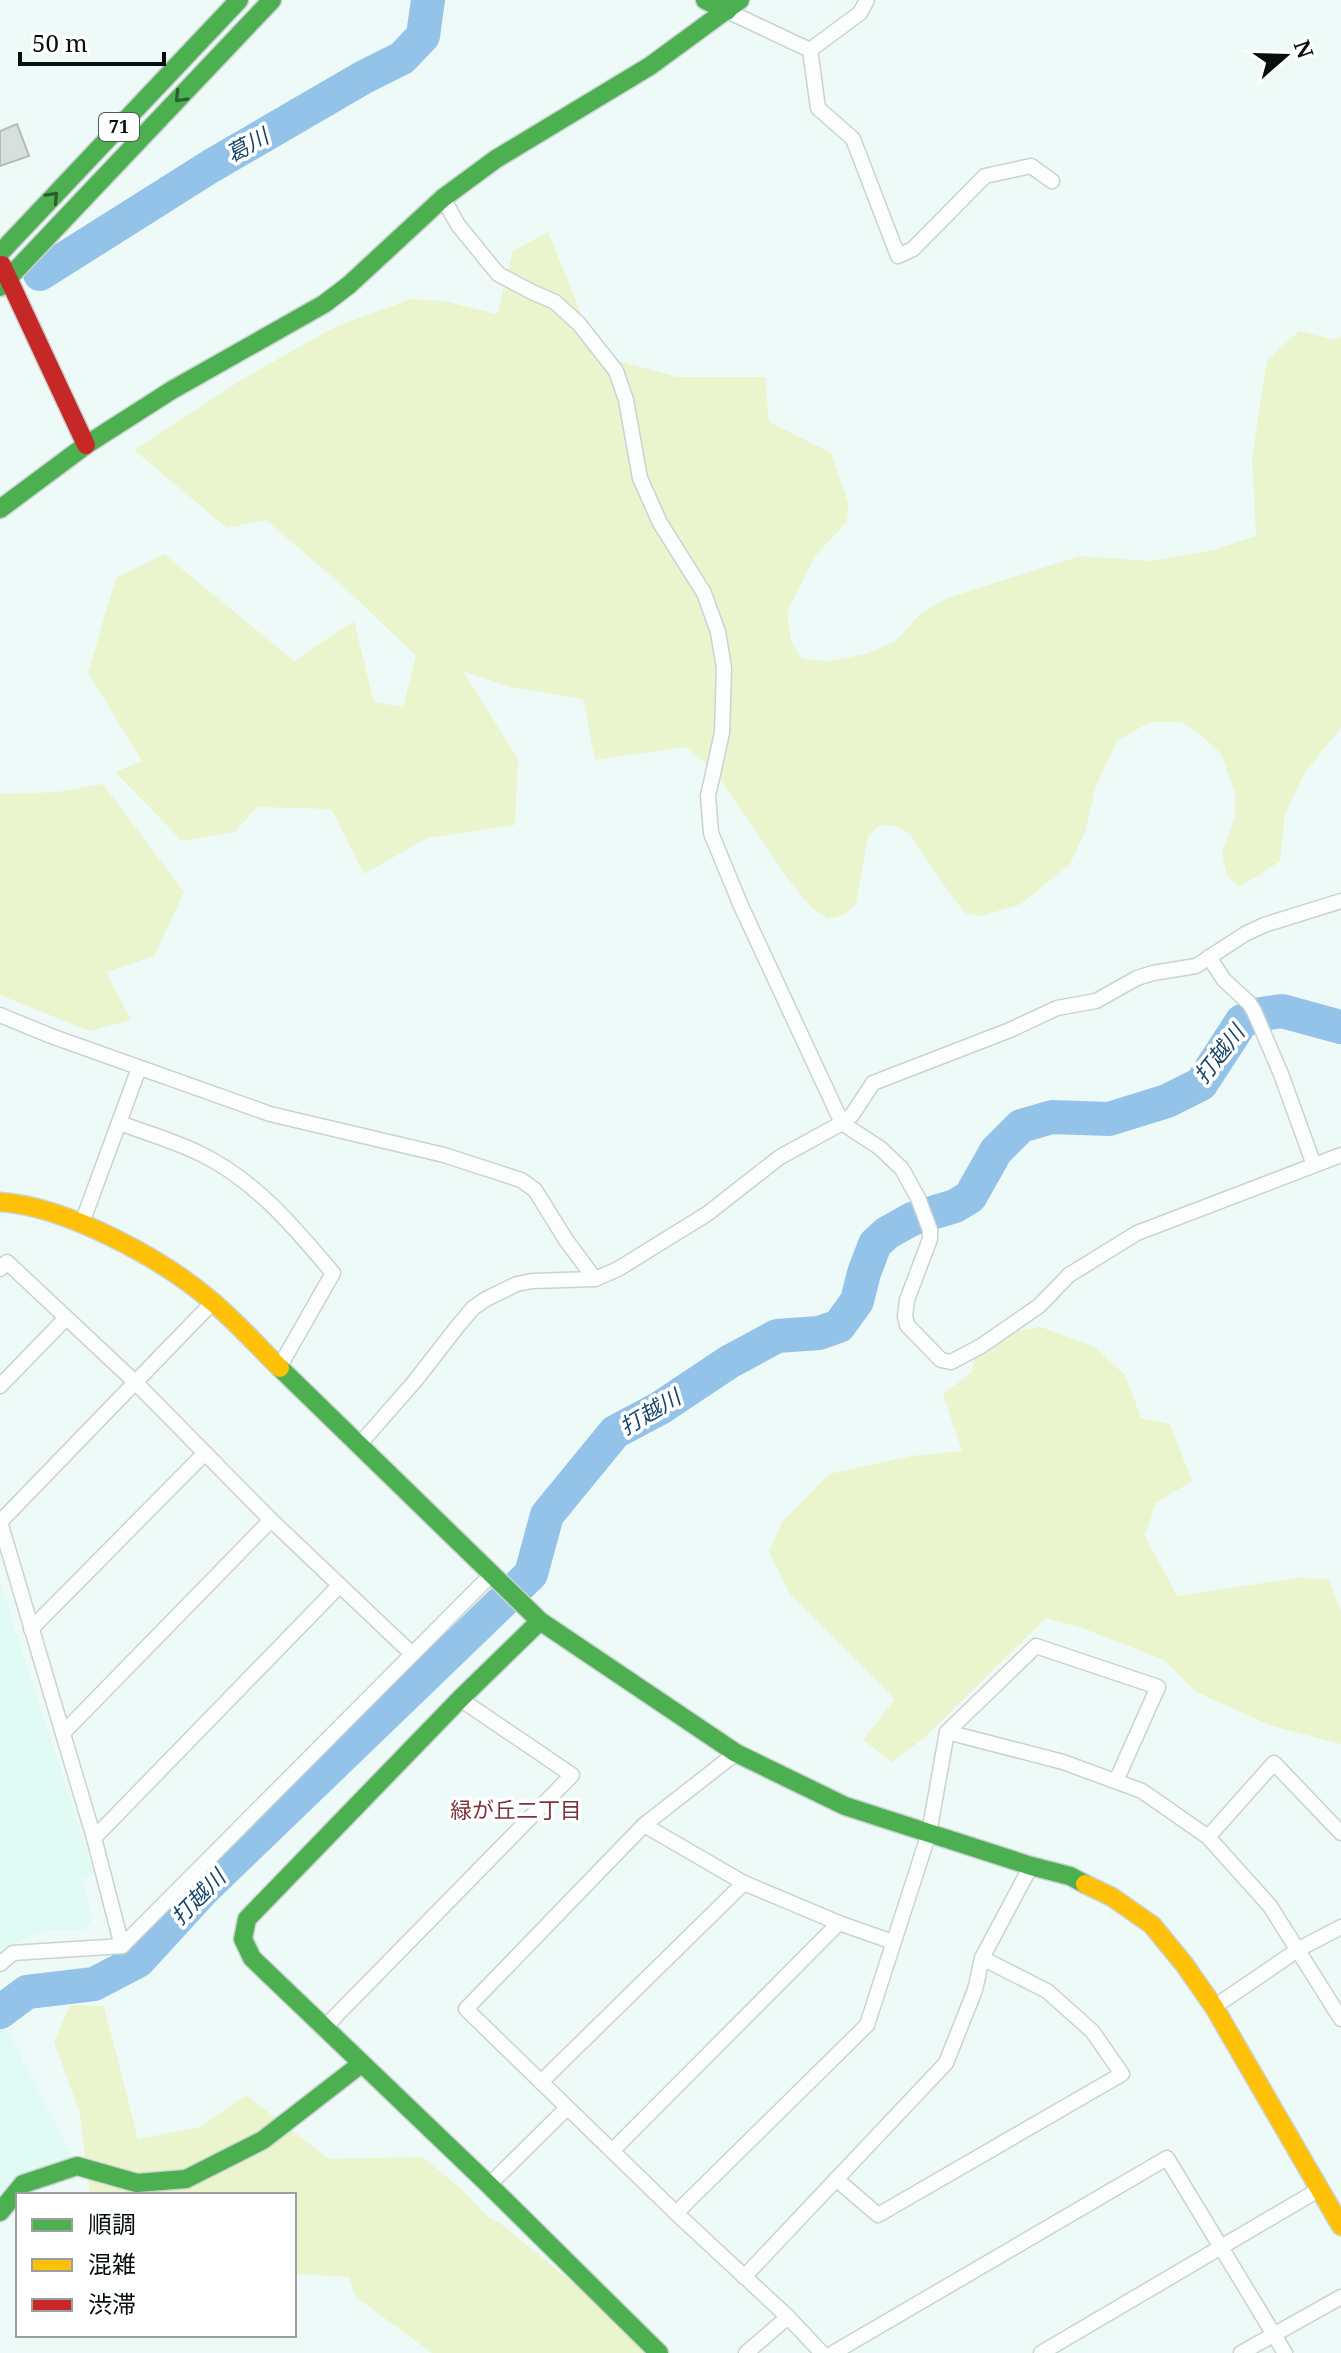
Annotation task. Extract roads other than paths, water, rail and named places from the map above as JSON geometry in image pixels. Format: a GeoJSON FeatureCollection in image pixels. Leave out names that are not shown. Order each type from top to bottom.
{"type":"FeatureCollection","features":[{"type":"Feature","properties":{"kind":"street","name":"71"},"geometry":{"type":"LineString","coordinates":[[0,253],[239,0]]}},
{"type":"Feature","properties":{"kind":"street","name":"71"},"geometry":{"type":"LineString","coordinates":[[6,274],[272,0]]}},
{"type":"Feature","properties":{"kind":"street"},"geometry":{"type":"LineString","coordinates":[[705,0],[733,6],[810,50]]}},
{"type":"Feature","properties":{"kind":"street"},"geometry":{"type":"LineString","coordinates":[[810,50],[860,13],[867,0]]}},
{"type":"Feature","properties":{"kind":"street"},"geometry":{"type":"LineString","coordinates":[[0,509],[86,445],[172,390],[324,304],[349,285],[443,198],[496,159],[650,66],[733,6]]}},
{"type":"Feature","properties":{"kind":"street"},"geometry":{"type":"LineString","coordinates":[[810,50],[818,108],[853,139],[898,256],[913,249],[985,176],[1031,166],[1052,181]]}},
{"type":"Feature","properties":{"kind":"street"},"geometry":{"type":"LineString","coordinates":[[443,198],[458,225],[498,274],[555,302],[579,324],[616,371],[626,400],[640,478],[660,523],[704,593],[718,632],[724,668],[722,733],[708,796],[711,833],[741,906],[842,1123],[895,1161],[908,1177],[930,1230],[930,1239],[907,1300],[907,1325],[941,1360],[951,1362],[981,1346],[1039,1306],[1069,1275],[1137,1233],[1341,1155]]}},
{"type":"Feature","properties":{"kind":"street"},"geometry":{"type":"LineString","coordinates":[[6,274],[86,445]]}},
{"type":"Feature","properties":{"kind":"street"},"geometry":{"type":"LineString","coordinates":[[359,1445],[473,1308],[517,1284],[595,1279],[618,1269],[707,1214],[780,1157],[842,1123],[852,1115],[873,1083],[995,1036],[1057,1008],[1086,1005],[1137,978],[1196,966],[1264,925],[1341,901]]}},
{"type":"Feature","properties":{"kind":"street"},"geometry":{"type":"LineString","coordinates":[[1209,957],[1224,980],[1254,1011],[1314,1165]]}},
{"type":"Feature","properties":{"kind":"street"},"geometry":{"type":"LineString","coordinates":[[0,1015],[270,1114],[444,1155],[521,1180],[535,1190],[595,1279]]}},
{"type":"Feature","properties":{"kind":"street"},"geometry":{"type":"LineString","coordinates":[[82,1223],[139,1068]]}},
{"type":"Feature","properties":{"kind":"street"},"geometry":{"type":"LineString","coordinates":[[120,1123],[200,1154],[243,1180],[285,1217],[333,1273],[280,1366]]}},
{"type":"Feature","properties":{"kind":"street"},"geometry":{"type":"LineString","coordinates":[[0,1202],[17,1203],[82,1223],[147,1256],[213,1302],[535,1616],[736,1753],[845,1806],[1070,1876],[1112,1897],[1152,1925],[1214,2007],[1341,2226]]}},
{"type":"Feature","properties":{"kind":"street"},"geometry":{"type":"LineString","coordinates":[[0,1269],[7,1262],[136,1383],[271,1520],[411,1653]]}},
{"type":"Feature","properties":{"kind":"street"},"geometry":{"type":"LineString","coordinates":[[122,1946],[94,1838],[0,1522],[213,1302]]}},
{"type":"Feature","properties":{"kind":"street"},"geometry":{"type":"LineString","coordinates":[[0,1386],[66,1318]]}},
{"type":"Feature","properties":{"kind":"street"},"geometry":{"type":"LineString","coordinates":[[31,1629],[205,1453]]}},
{"type":"Feature","properties":{"kind":"street"},"geometry":{"type":"LineString","coordinates":[[63,1733],[271,1520]]}},
{"type":"Feature","properties":{"kind":"street"},"geometry":{"type":"LineString","coordinates":[[0,1964],[13,1953],[122,1946],[411,1653],[496,1578]]}},
{"type":"Feature","properties":{"kind":"street"},"geometry":{"type":"LineString","coordinates":[[94,1838],[340,1585]]}},
{"type":"Feature","properties":{"kind":"street"},"geometry":{"type":"LineString","coordinates":[[535,1616],[460,1699],[247,1919],[241,1934],[243,1947],[659,2353]]}},
{"type":"Feature","properties":{"kind":"street"},"geometry":{"type":"LineString","coordinates":[[676,2213],[867,2025],[929,1833],[947,1732],[1036,1646],[1158,1687],[1116,1781]]}},
{"type":"Feature","properties":{"kind":"street"},"geometry":{"type":"LineString","coordinates":[[324,2028],[572,1775],[460,1699]]}},
{"type":"Feature","properties":{"kind":"street"},"geometry":{"type":"LineString","coordinates":[[947,1732],[1063,1762],[1142,1791],[1208,1837],[1270,1906],[1341,2019]]}},
{"type":"Feature","properties":{"kind":"street"},"geometry":{"type":"LineString","coordinates":[[736,1753],[644,1825],[466,2009],[822,2353]]}},
{"type":"Feature","properties":{"kind":"street"},"geometry":{"type":"LineString","coordinates":[[1208,1837],[1274,1763],[1341,1833]]}},
{"type":"Feature","properties":{"kind":"street"},"geometry":{"type":"LineString","coordinates":[[644,1825],[744,1883],[893,1942]]}},
{"type":"Feature","properties":{"kind":"street"},"geometry":{"type":"LineString","coordinates":[[744,2277],[946,2063],[975,1990],[982,1958],[1031,1866]]}},
{"type":"Feature","properties":{"kind":"street"},"geometry":{"type":"LineString","coordinates":[[541,2082],[744,1883]]}},
{"type":"Feature","properties":{"kind":"street"},"geometry":{"type":"LineString","coordinates":[[612,2151],[839,1923]]}},
{"type":"Feature","properties":{"kind":"street"},"geometry":{"type":"LineString","coordinates":[[1214,2007],[1299,1949],[1341,1927]]}},
{"type":"Feature","properties":{"kind":"street"},"geometry":{"type":"LineString","coordinates":[[836,2179],[878,2215],[1122,2074],[1092,2031],[1047,1991],[982,1958]]}},
{"type":"Feature","properties":{"kind":"street"},"geometry":{"type":"LineString","coordinates":[[0,2212],[23,2184],[77,2166],[137,2183],[186,2179],[263,2140],[361,2064]]}},
{"type":"Feature","properties":{"kind":"street"},"geometry":{"type":"LineString","coordinates":[[489,2185],[567,2108]]}},
{"type":"Feature","properties":{"kind":"street"},"geometry":{"type":"LineString","coordinates":[[833,2353],[1167,2158],[1285,2353]]}},
{"type":"Feature","properties":{"kind":"street"},"geometry":{"type":"LineString","coordinates":[[1041,2353],[1320,2189]]}},
{"type":"Feature","properties":{"kind":"street"},"geometry":{"type":"LineString","coordinates":[[1241,2353],[1341,2297]]}},
{"type":"Feature","properties":{"kind":"street"},"geometry":{"type":"LineString","coordinates":[[746,2353],[788,2317]]}},
{"type":"Feature","properties":{"kind":"waterway","name":"葛川"},"geometry":{"type":"LineString","coordinates":[[40,274],[211,166],[402,58],[423,36],[428,0]]}},
{"type":"Feature","properties":{"kind":"waterway","name":"打越川"},"geometry":{"type":"LineString","coordinates":[[0,2012],[27,1992],[94,1984],[138,1961],[203,1890],[531,1574],[547,1515],[615,1432],[777,1336],[819,1333],[839,1326],[857,1301],[875,1244],[912,1219],[955,1206],[970,1197],[996,1151],[1021,1126],[1052,1117],[1109,1119],[1167,1101],[1201,1084],[1242,1021],[1261,1014],[1282,1011],[1341,1027]]}},
{"type":"Feature","properties":{"kind":"district","name":"緑が丘二丁目"},"geometry":{"type":"Point","coordinates":[516,1810]}}]}
